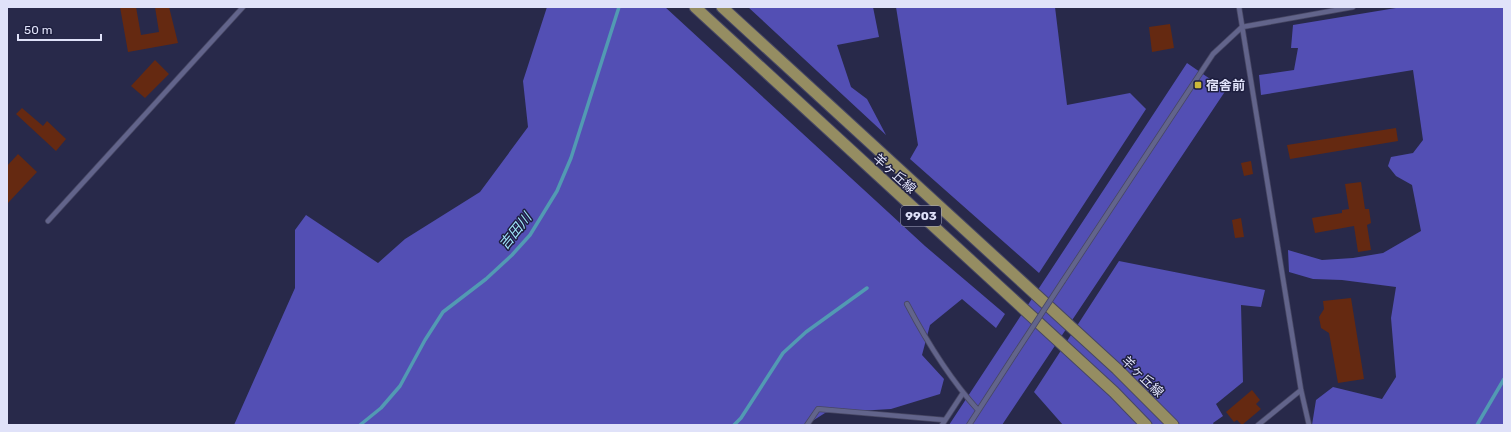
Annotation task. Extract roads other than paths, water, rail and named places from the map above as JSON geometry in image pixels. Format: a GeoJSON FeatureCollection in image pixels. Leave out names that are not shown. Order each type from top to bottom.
{"type":"FeatureCollection","features":[{"type":"Feature","properties":{"kind":"main road","name":"羊ヶ丘線"},"geometry":{"type":"LineString","coordinates":[[695,7],[1114,392],[1146,425]]}},
{"type":"Feature","properties":{"kind":"main road","name":"羊ヶ丘線"},"geometry":{"type":"LineString","coordinates":[[722,7],[1117,369],[1173,425]]}},
{"type":"Feature","properties":{"kind":"lane"},"geometry":{"type":"LineString","coordinates":[[48,221],[244,7]]}},
{"type":"Feature","properties":{"kind":"lane"},"geometry":{"type":"LineString","coordinates":[[1239,7],[1301,390],[1309,425]]}},
{"type":"Feature","properties":{"kind":"lane"},"geometry":{"type":"LineString","coordinates":[[968,425],[1213,54],[1242,27],[1353,7]]}},
{"type":"Feature","properties":{"kind":"lane"},"geometry":{"type":"LineString","coordinates":[[907,304],[932,350],[963,393],[978,410]]}},
{"type":"Feature","properties":{"kind":"lane"},"geometry":{"type":"LineString","coordinates":[[1258,425],[1301,390]]}},
{"type":"Feature","properties":{"kind":"lane"},"geometry":{"type":"LineString","coordinates":[[942,425],[963,393]]}},
{"type":"Feature","properties":{"kind":"lane"},"geometry":{"type":"LineString","coordinates":[[807,425],[818,409],[945,420]]}},
{"type":"Feature","properties":{"kind":"waterway","name":"吉田川"},"geometry":{"type":"LineString","coordinates":[[360,425],[381,408],[400,386],[425,340],[443,312],[486,279],[512,255],[530,235],[557,191],[571,158],[619,7]]}},
{"type":"Feature","properties":{"kind":"waterway"},"geometry":{"type":"LineString","coordinates":[[734,425],[741,418],[783,353],[806,332],[867,288]]}},
{"type":"Feature","properties":{"kind":"waterway"},"geometry":{"type":"LineString","coordinates":[[1477,425],[1504,379]]}},
{"type":"Feature","properties":{"kind":"place","name":"宿舎前"},"geometry":{"type":"Point","coordinates":[1198,85]}}]}
